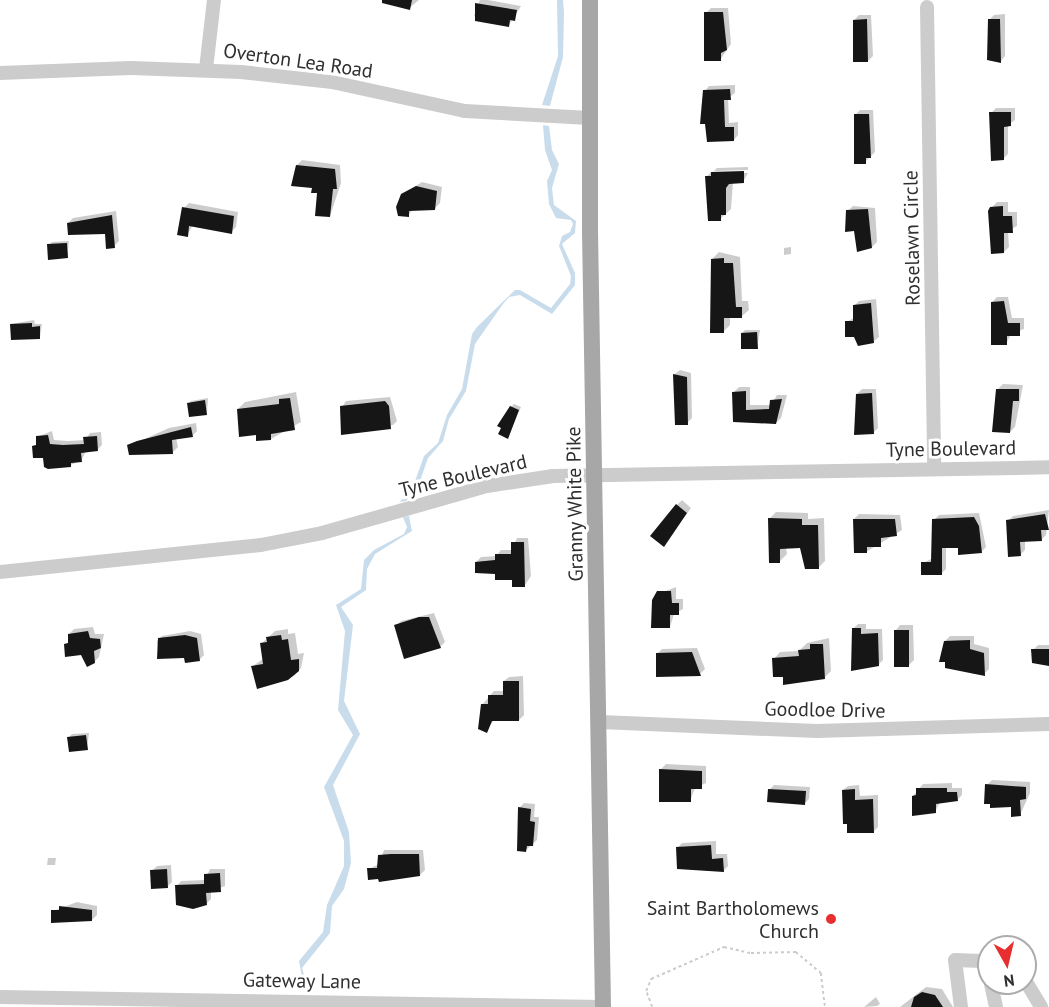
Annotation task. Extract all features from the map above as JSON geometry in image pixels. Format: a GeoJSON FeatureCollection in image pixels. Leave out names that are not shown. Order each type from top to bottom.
{"type":"FeatureCollection","features":[{"type":"Feature","properties":{"kind":"main road","name":"Granny White Pike"},"geometry":{"type":"LineString","coordinates":[[590,0],[589,118],[603,1007]]}},
{"type":"Feature","properties":{"kind":"street"},"geometry":{"type":"LineString","coordinates":[[206,69],[214,0]]}},
{"type":"Feature","properties":{"kind":"street","name":"Roselawn Circle"},"geometry":{"type":"LineString","coordinates":[[927,7],[934,469]]}},
{"type":"Feature","properties":{"kind":"street","name":"Overton Lea Road"},"geometry":{"type":"LineString","coordinates":[[0,74],[206,69],[332,82],[478,113],[589,118]]}},
{"type":"Feature","properties":{"kind":"street","name":"Tyne Boulevard"},"geometry":{"type":"LineString","coordinates":[[0,572],[261,545],[333,530],[499,483],[596,474],[1049,466]]}},
{"type":"Feature","properties":{"kind":"street","name":"Goodloe Drive"},"geometry":{"type":"LineString","coordinates":[[600,722],[817,731],[1049,724]]}},
{"type":"Feature","properties":{"kind":"street"},"geometry":{"type":"LineString","coordinates":[[961,1007],[955,960],[977,961]]}},
{"type":"Feature","properties":{"kind":"street","name":"Gateway Lane"},"geometry":{"type":"LineString","coordinates":[[0,997],[277,1004],[603,1007]]}},
{"type":"Feature","properties":{"kind":"path"},"geometry":{"type":"LineString","coordinates":[[652,1007],[646,991],[651,979],[724,947],[751,953],[796,952],[820,973],[825,1007]]}},
{"type":"Feature","properties":{"kind":"water"},"geometry":{"type":"Polygon","coordinates":[[[557,0],[563,0],[563,57],[550,106],[542,105],[558,56],[557,0]]]}},
{"type":"Feature","properties":{"kind":"water"},"geometry":{"type":"Polygon","coordinates":[[[543,125],[549,126],[552,150],[559,164],[552,188],[554,205],[576,221],[575,233],[562,244],[575,273],[575,285],[552,314],[520,295],[509,297],[503,304],[475,344],[466,391],[449,419],[443,441],[428,458],[418,487],[406,501],[400,502],[414,484],[424,456],[438,443],[447,415],[462,389],[472,334],[477,327],[515,290],[520,290],[551,308],[570,284],[571,276],[559,246],[562,236],[570,232],[573,224],[571,220],[556,218],[549,204],[547,181],[552,170],[545,150],[543,125]]]}},
{"type":"Feature","properties":{"kind":"water"},"geometry":{"type":"Polygon","coordinates":[[[409,516],[412,531],[375,554],[367,569],[366,590],[341,607],[353,625],[344,701],[360,734],[333,785],[349,832],[351,863],[344,889],[332,906],[330,933],[302,968],[310,994],[305,994],[299,961],[323,932],[327,905],[344,866],[344,841],[324,787],[353,735],[338,710],[345,631],[336,605],[361,589],[364,560],[374,550],[404,534],[407,527],[403,517],[409,516]]]}},
{"type":"Feature","properties":{"kind":"building"},"geometry":{"type":"Polygon","coordinates":[[[382,0],[412,0],[410,10],[382,3],[382,0]]]}},
{"type":"Feature","properties":{"kind":"building"},"geometry":{"type":"Polygon","coordinates":[[[475,3],[517,10],[515,21],[510,20],[509,27],[475,21],[475,3]]]}},
{"type":"Feature","properties":{"kind":"building"},"geometry":{"type":"Polygon","coordinates":[[[704,12],[723,12],[727,50],[721,53],[721,61],[704,61],[704,12]]]}},
{"type":"Feature","properties":{"kind":"building"},"geometry":{"type":"Polygon","coordinates":[[[867,19],[868,62],[853,62],[853,20],[867,19]]]}},
{"type":"Feature","properties":{"kind":"building"},"geometry":{"type":"Polygon","coordinates":[[[988,19],[1000,19],[1001,63],[987,60],[988,19]]]}},
{"type":"Feature","properties":{"kind":"building"},"geometry":{"type":"Polygon","coordinates":[[[730,89],[731,100],[724,100],[725,127],[734,127],[734,141],[707,142],[705,124],[700,124],[703,90],[730,89]]]}},
{"type":"Feature","properties":{"kind":"building"},"geometry":{"type":"Polygon","coordinates":[[[989,112],[1011,112],[1011,126],[1004,127],[1004,160],[991,161],[989,112]]]}},
{"type":"Feature","properties":{"kind":"building"},"geometry":{"type":"Polygon","coordinates":[[[854,114],[869,114],[871,158],[866,158],[866,164],[854,164],[854,114]]]}},
{"type":"Feature","properties":{"kind":"building"},"geometry":{"type":"Polygon","coordinates":[[[296,165],[335,169],[337,189],[333,189],[330,217],[315,216],[317,193],[311,193],[312,188],[291,186],[296,165]]]}},
{"type":"Feature","properties":{"kind":"building"},"geometry":{"type":"Polygon","coordinates":[[[744,171],[744,183],[729,184],[726,188],[726,215],[721,215],[721,221],[708,221],[705,176],[711,176],[711,172],[744,171]]]}},
{"type":"Feature","properties":{"kind":"building"},"geometry":{"type":"Polygon","coordinates":[[[416,186],[437,191],[435,210],[409,211],[409,217],[398,216],[396,207],[401,194],[416,186]]]}},
{"type":"Feature","properties":{"kind":"building"},"geometry":{"type":"Polygon","coordinates":[[[1003,206],[1003,216],[1012,216],[1013,233],[1004,233],[1004,253],[991,254],[988,211],[990,207],[1003,206]]]}},
{"type":"Feature","properties":{"kind":"building"},"geometry":{"type":"Polygon","coordinates":[[[182,207],[234,216],[232,234],[189,226],[188,237],[177,235],[182,207]]]}},
{"type":"Feature","properties":{"kind":"building"},"geometry":{"type":"Polygon","coordinates":[[[868,209],[872,248],[857,252],[854,231],[845,232],[846,210],[868,209]]]}},
{"type":"Feature","properties":{"kind":"building"},"geometry":{"type":"Polygon","coordinates":[[[112,215],[115,248],[106,249],[105,234],[68,235],[67,223],[112,215]]]}},
{"type":"Feature","properties":{"kind":"building"},"geometry":{"type":"Polygon","coordinates":[[[67,243],[68,258],[48,260],[47,244],[67,243]]]}},
{"type":"Feature","properties":{"kind":"building"},"geometry":{"type":"Polygon","coordinates":[[[724,258],[724,263],[733,263],[736,307],[742,307],[742,318],[724,318],[724,333],[710,333],[711,259],[724,258]]]}},
{"type":"Feature","properties":{"kind":"building"},"geometry":{"type":"Polygon","coordinates":[[[1004,301],[1008,323],[1020,323],[1020,336],[1007,336],[1007,345],[991,345],[991,302],[1004,301]]]}},
{"type":"Feature","properties":{"kind":"building"},"geometry":{"type":"Polygon","coordinates":[[[871,303],[874,343],[858,346],[854,337],[845,337],[845,321],[853,321],[853,305],[871,303]]]}},
{"type":"Feature","properties":{"kind":"building"},"geometry":{"type":"Polygon","coordinates":[[[32,323],[32,327],[40,326],[40,339],[11,340],[10,324],[32,323]]]}},
{"type":"Feature","properties":{"kind":"building"},"geometry":{"type":"Polygon","coordinates":[[[757,332],[758,349],[741,349],[741,333],[757,332]]]}},
{"type":"Feature","properties":{"kind":"building"},"geometry":{"type":"Polygon","coordinates":[[[673,374],[687,377],[688,425],[675,425],[673,374]]]}},
{"type":"Feature","properties":{"kind":"building"},"geometry":{"type":"Polygon","coordinates":[[[996,389],[1019,389],[1019,401],[1013,401],[1010,433],[992,432],[996,389]]]}},
{"type":"Feature","properties":{"kind":"building"},"geometry":{"type":"Polygon","coordinates":[[[746,391],[746,410],[769,409],[770,400],[782,399],[776,424],[733,422],[732,392],[746,391]]]}},
{"type":"Feature","properties":{"kind":"building"},"geometry":{"type":"Polygon","coordinates":[[[872,393],[874,434],[854,435],[856,394],[872,393]]]}},
{"type":"Feature","properties":{"kind":"building"},"geometry":{"type":"Polygon","coordinates":[[[290,398],[295,430],[271,434],[271,440],[256,441],[256,435],[239,437],[237,409],[279,404],[279,399],[290,398]]]}},
{"type":"Feature","properties":{"kind":"building"},"geometry":{"type":"Polygon","coordinates":[[[205,400],[207,415],[189,417],[187,403],[205,400]]]}},
{"type":"Feature","properties":{"kind":"building"},"geometry":{"type":"Polygon","coordinates":[[[385,401],[389,406],[391,429],[341,435],[340,406],[385,401]]]}},
{"type":"Feature","properties":{"kind":"building"},"geometry":{"type":"Polygon","coordinates":[[[510,406],[519,410],[508,439],[498,434],[501,428],[497,426],[510,406]]]}},
{"type":"Feature","properties":{"kind":"building"},"geometry":{"type":"Polygon","coordinates":[[[191,427],[193,437],[172,440],[173,454],[129,455],[127,445],[191,427]]]}},
{"type":"Feature","properties":{"kind":"building"},"geometry":{"type":"Polygon","coordinates":[[[48,435],[50,444],[63,445],[84,444],[83,437],[97,436],[98,451],[81,453],[82,462],[71,463],[71,467],[48,469],[44,467],[43,458],[33,458],[32,446],[36,445],[36,436],[48,435]]]}},
{"type":"Feature","properties":{"kind":"building"},"geometry":{"type":"Polygon","coordinates":[[[676,504],[687,513],[664,547],[650,536],[676,504]]]}},
{"type":"Feature","properties":{"kind":"building"},"geometry":{"type":"Polygon","coordinates":[[[1045,514],[1049,530],[1041,530],[1042,541],[1020,542],[1021,556],[1008,557],[1006,520],[1045,514]]]}},
{"type":"Feature","properties":{"kind":"building"},"geometry":{"type":"Polygon","coordinates":[[[974,517],[979,526],[982,553],[958,555],[958,548],[942,548],[942,575],[921,575],[921,562],[931,562],[932,519],[974,517]]]}},
{"type":"Feature","properties":{"kind":"building"},"geometry":{"type":"Polygon","coordinates":[[[768,518],[802,519],[802,525],[818,525],[819,569],[805,569],[800,548],[780,549],[780,563],[769,563],[768,518]]]}},
{"type":"Feature","properties":{"kind":"building"},"geometry":{"type":"Polygon","coordinates":[[[853,519],[895,519],[897,536],[881,538],[881,547],[867,547],[867,553],[854,553],[853,519]]]}},
{"type":"Feature","properties":{"kind":"building"},"geometry":{"type":"Polygon","coordinates":[[[511,542],[524,542],[525,587],[512,587],[512,580],[495,580],[495,574],[475,573],[475,562],[495,560],[495,554],[511,554],[511,542]]]}},
{"type":"Feature","properties":{"kind":"building"},"geometry":{"type":"Polygon","coordinates":[[[657,591],[671,591],[672,603],[679,603],[679,615],[670,615],[670,628],[651,628],[652,600],[657,591]]]}},
{"type":"Feature","properties":{"kind":"building"},"geometry":{"type":"Polygon","coordinates":[[[419,617],[429,617],[441,648],[404,659],[394,625],[419,617]]]}},
{"type":"Feature","properties":{"kind":"building"},"geometry":{"type":"Polygon","coordinates":[[[852,628],[861,628],[861,634],[878,633],[879,666],[851,671],[852,628]]]}},
{"type":"Feature","properties":{"kind":"building"},"geometry":{"type":"Polygon","coordinates":[[[894,630],[909,630],[909,667],[894,667],[894,630]]]}},
{"type":"Feature","properties":{"kind":"building"},"geometry":{"type":"Polygon","coordinates":[[[88,631],[90,638],[100,639],[101,648],[94,651],[95,663],[87,667],[81,655],[65,657],[64,644],[68,643],[68,634],[88,631]]]}},
{"type":"Feature","properties":{"kind":"building"},"geometry":{"type":"Polygon","coordinates":[[[185,635],[197,638],[200,661],[185,663],[184,658],[157,659],[158,638],[185,635]]]}},
{"type":"Feature","properties":{"kind":"building"},"geometry":{"type":"Polygon","coordinates":[[[281,635],[282,640],[288,639],[291,660],[299,659],[299,671],[288,680],[257,689],[251,666],[263,664],[260,643],[267,642],[266,637],[281,635]]]}},
{"type":"Feature","properties":{"kind":"building"},"geometry":{"type":"Polygon","coordinates":[[[970,640],[970,649],[984,653],[985,676],[945,668],[945,662],[939,662],[944,641],[970,640]]]}},
{"type":"Feature","properties":{"kind":"building"},"geometry":{"type":"Polygon","coordinates":[[[810,644],[823,644],[825,679],[783,685],[783,677],[773,677],[772,658],[799,656],[798,650],[810,649],[810,644]]]}},
{"type":"Feature","properties":{"kind":"building"},"geometry":{"type":"Polygon","coordinates":[[[1031,649],[1049,649],[1049,666],[1032,663],[1031,649]]]}},
{"type":"Feature","properties":{"kind":"building"},"geometry":{"type":"Polygon","coordinates":[[[692,652],[701,676],[656,677],[656,653],[692,652]]]}},
{"type":"Feature","properties":{"kind":"building"},"geometry":{"type":"Polygon","coordinates":[[[503,681],[519,681],[519,721],[492,721],[487,733],[478,729],[481,704],[488,704],[488,695],[503,695],[503,681]]]}},
{"type":"Feature","properties":{"kind":"building"},"geometry":{"type":"Polygon","coordinates":[[[86,735],[88,750],[69,752],[67,737],[86,735]]]}},
{"type":"Feature","properties":{"kind":"building"},"geometry":{"type":"Polygon","coordinates":[[[659,769],[702,771],[702,789],[691,789],[691,802],[659,802],[659,769]]]}},
{"type":"Feature","properties":{"kind":"building"},"geometry":{"type":"Polygon","coordinates":[[[985,784],[1026,787],[1026,799],[1020,800],[1021,816],[1011,817],[1011,807],[990,808],[990,804],[984,804],[985,784]]]}},
{"type":"Feature","properties":{"kind":"building"},"geometry":{"type":"Polygon","coordinates":[[[916,788],[947,788],[947,792],[957,792],[958,801],[936,804],[936,813],[912,816],[912,796],[916,795],[916,788]]]}},
{"type":"Feature","properties":{"kind":"building"},"geometry":{"type":"Polygon","coordinates":[[[768,789],[806,791],[805,805],[767,802],[768,789]]]}},
{"type":"Feature","properties":{"kind":"building"},"geometry":{"type":"Polygon","coordinates":[[[855,789],[855,800],[873,799],[874,833],[847,833],[847,824],[843,824],[842,790],[855,789]]]}},
{"type":"Feature","properties":{"kind":"building"},"geometry":{"type":"Polygon","coordinates":[[[518,807],[531,809],[530,821],[535,822],[533,846],[527,846],[526,852],[517,851],[518,807]]]}},
{"type":"Feature","properties":{"kind":"building"},"geometry":{"type":"Polygon","coordinates":[[[711,845],[712,859],[723,858],[724,872],[677,869],[676,847],[711,845]]]}},
{"type":"Feature","properties":{"kind":"building"},"geometry":{"type":"Polygon","coordinates":[[[419,854],[420,876],[379,882],[378,879],[368,880],[367,868],[377,868],[378,855],[419,854]]]}},
{"type":"Feature","properties":{"kind":"building"},"geometry":{"type":"Polygon","coordinates":[[[167,869],[168,888],[151,889],[150,870],[167,869]]]}},
{"type":"Feature","properties":{"kind":"building"},"geometry":{"type":"Polygon","coordinates":[[[220,873],[221,892],[206,893],[207,905],[193,909],[176,905],[175,885],[204,884],[204,874],[220,873]]]}},
{"type":"Feature","properties":{"kind":"building"},"geometry":{"type":"Polygon","coordinates":[[[59,906],[92,910],[92,921],[51,923],[51,910],[59,910],[59,906]]]}},
{"type":"Feature","properties":{"kind":"building"},"geometry":{"type":"Polygon","coordinates":[[[922,992],[935,995],[943,1007],[911,1007],[914,997],[922,992]]]}},
{"type":"Feature","properties":{"kind":"place","name":"Saint Bartholomews Church"},"geometry":{"type":"Point","coordinates":[831,919]}}]}
